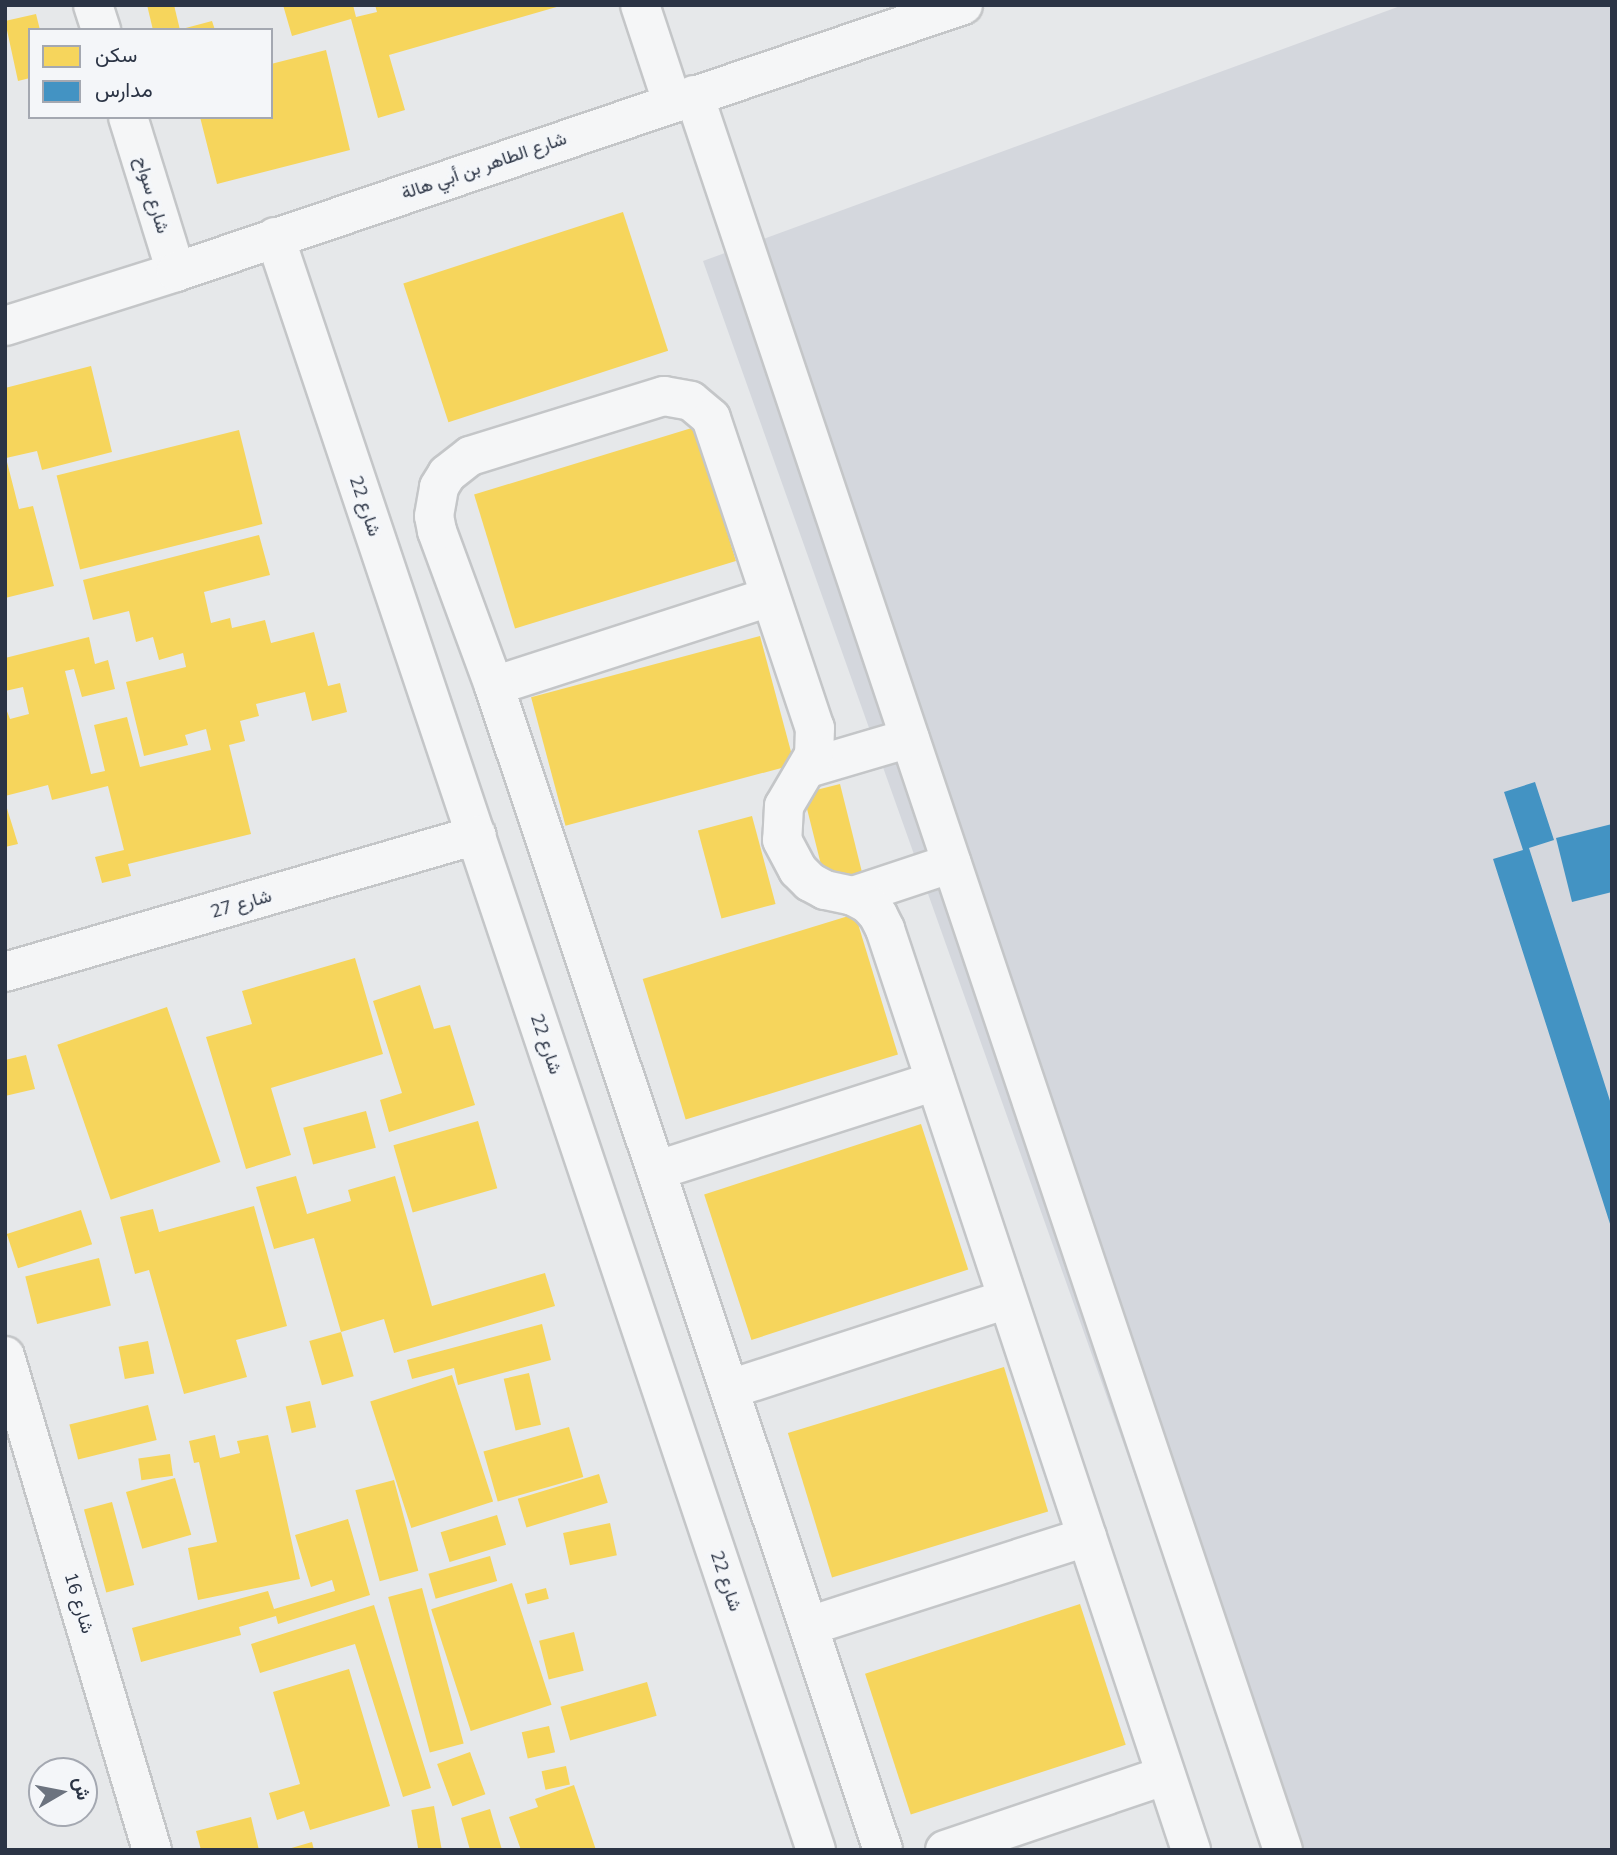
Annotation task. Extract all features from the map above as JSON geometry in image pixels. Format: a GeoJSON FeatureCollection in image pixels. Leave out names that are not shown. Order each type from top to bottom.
{"type":"FeatureCollection","features":[{"type":"Feature","properties":{"kind":"street"},"geometry":{"type":"LineString","coordinates":[[93,5],[100,28]]}},
{"type":"Feature","properties":{"kind":"street"},"geometry":{"type":"LineString","coordinates":[[640,5],[683,98],[910,738],[1283,1850]]}},
{"type":"Feature","properties":{"kind":"street","name":"شارع الطاهر بن أبي هالة"},"geometry":{"type":"LineString","coordinates":[[5,326],[176,272],[963,5]]}},
{"type":"Feature","properties":{"kind":"street","name":"شارع سواح"},"geometry":{"type":"LineString","coordinates":[[129,119],[176,272]]}},
{"type":"Feature","properties":{"kind":"street","name":"شارع 22"},"geometry":{"type":"LineString","coordinates":[[275,237],[816,1850]]}},
{"type":"Feature","properties":{"kind":"street"},"geometry":{"type":"LineString","coordinates":[[883,1850],[495,686],[437,531],[434,516],[439,487],[447,474],[470,456],[664,396],[691,401],[711,418],[815,728],[814,755],[784,806],[782,840],[788,856],[810,881],[825,890],[853,896],[878,915],[885,929],[1191,1850]]}},
{"type":"Feature","properties":{"kind":"street"},"geometry":{"type":"LineString","coordinates":[[495,686],[771,597]]}},
{"type":"Feature","properties":{"kind":"street"},"geometry":{"type":"LineString","coordinates":[[808,768],[910,738]]}},
{"type":"Feature","properties":{"kind":"street","name":"شارع 27"},"geometry":{"type":"LineString","coordinates":[[5,972],[476,835]]}},
{"type":"Feature","properties":{"kind":"street"},"geometry":{"type":"LineString","coordinates":[[853,896],[952,863]]}},
{"type":"Feature","properties":{"kind":"street"},"geometry":{"type":"LineString","coordinates":[[657,1170],[935,1081]]}},
{"type":"Feature","properties":{"kind":"street"},"geometry":{"type":"LineString","coordinates":[[730,1389],[1007,1299]]}},
{"type":"Feature","properties":{"kind":"street","name":"شارع 16"},"geometry":{"type":"LineString","coordinates":[[5,1356],[152,1850]]}},
{"type":"Feature","properties":{"kind":"street"},"geometry":{"type":"LineString","coordinates":[[809,1626],[1087,1537]]}},
{"type":"Feature","properties":{"kind":"street"},"geometry":{"type":"LineString","coordinates":[[945,1850],[1166,1776]]}},
{"type":"Feature","properties":{"kind":"shaded area"},"geometry":{"type":"Polygon","coordinates":[[[1403,5],[1612,5],[1612,1850],[1268,1850],[703,261],[1403,5]]]}},
{"type":"Feature","properties":{"kind":"building: سكن"},"geometry":{"type":"Polygon","coordinates":[[[147,5],[174,5],[180,28],[153,28],[147,5]]]}},
{"type":"Feature","properties":{"kind":"building: سكن"},"geometry":{"type":"Polygon","coordinates":[[[283,5],[353,5],[356,17],[377,12],[375,5],[560,6],[389,55],[405,110],[378,118],[351,19],[292,36],[283,5]]]}},
{"type":"Feature","properties":{"kind":"building: سكن"},"geometry":{"type":"Polygon","coordinates":[[[36,14],[40,28],[28,28],[28,78],[18,81],[5,21],[36,14]]]}},
{"type":"Feature","properties":{"kind":"building: سكن"},"geometry":{"type":"Polygon","coordinates":[[[212,21],[214,28],[186,28],[212,21]]]}},
{"type":"Feature","properties":{"kind":"building: سكن"},"geometry":{"type":"Polygon","coordinates":[[[326,50],[350,150],[217,184],[201,119],[273,119],[273,63],[326,50]]]}},
{"type":"Feature","properties":{"kind":"building: سكن"},"geometry":{"type":"Polygon","coordinates":[[[623,212],[668,351],[448,422],[403,283],[623,212]]]}},
{"type":"Feature","properties":{"kind":"building: سكن"},"geometry":{"type":"Polygon","coordinates":[[[91,366],[112,452],[42,470],[37,451],[6,458],[19,509],[33,506],[54,586],[5,598],[5,388],[91,366]]]}},
{"type":"Feature","properties":{"kind":"building: سكن"},"geometry":{"type":"Polygon","coordinates":[[[695,427],[736,561],[515,628],[474,495],[695,427]]]}},
{"type":"Feature","properties":{"kind":"building: سكن"},"geometry":{"type":"Polygon","coordinates":[[[239,430],[262,524],[80,570],[57,475],[239,430]]]}},
{"type":"Feature","properties":{"kind":"building: سكن"},"geometry":{"type":"Polygon","coordinates":[[[259,535],[270,575],[204,592],[211,623],[230,618],[232,628],[265,620],[271,643],[314,632],[328,686],[340,683],[347,712],[312,721],[305,692],[256,704],[259,716],[240,721],[245,741],[229,745],[251,834],[128,864],[131,876],[102,883],[95,857],[124,850],[108,786],[52,800],[48,785],[5,796],[5,706],[10,719],[29,714],[23,687],[5,691],[5,658],[89,637],[95,664],[108,660],[115,689],[82,697],[74,669],[65,671],[91,774],[105,771],[94,725],[127,717],[140,767],[211,750],[206,729],[185,735],[188,745],[144,756],[126,682],[186,667],[183,653],[159,660],[153,637],[136,642],[129,611],[93,620],[83,580],[259,535]]]}},
{"type":"Feature","properties":{"kind":"building: سكن"},"geometry":{"type":"Polygon","coordinates":[[[760,636],[794,764],[565,826],[531,697],[760,636]]]}},
{"type":"Feature","properties":{"kind":"building: سكن"},"geometry":{"type":"Polygon","coordinates":[[[840,784],[863,878],[827,887],[803,793],[840,784]]]}},
{"type":"Feature","properties":{"kind":"building: سكن"},"geometry":{"type":"Polygon","coordinates":[[[5,802],[18,844],[5,847],[5,802]]]}},
{"type":"Feature","properties":{"kind":"building: سكن"},"geometry":{"type":"Polygon","coordinates":[[[752,816],[776,904],[721,918],[698,830],[752,816]]]}},
{"type":"Feature","properties":{"kind":"building: سكن"},"geometry":{"type":"Polygon","coordinates":[[[855,914],[898,1055],[686,1119],[643,979],[855,914]]]}},
{"type":"Feature","properties":{"kind":"building: سكن"},"geometry":{"type":"Polygon","coordinates":[[[355,958],[383,1054],[271,1088],[291,1155],[246,1169],[206,1037],[252,1024],[242,991],[355,958]]]}},
{"type":"Feature","properties":{"kind":"building: سكن"},"geometry":{"type":"Polygon","coordinates":[[[420,985],[434,1029],[450,1025],[475,1105],[389,1132],[380,1100],[402,1093],[373,1001],[420,985]]]}},
{"type":"Feature","properties":{"kind":"building: سكن"},"geometry":{"type":"Polygon","coordinates":[[[167,1007],[220,1162],[111,1200],[57,1045],[167,1007]]]}},
{"type":"Feature","properties":{"kind":"building: سكن"},"geometry":{"type":"Polygon","coordinates":[[[26,1055],[35,1089],[5,1096],[5,1060],[26,1055]]]}},
{"type":"Feature","properties":{"kind":"building: سكن"},"geometry":{"type":"Polygon","coordinates":[[[366,1111],[376,1148],[313,1165],[303,1128],[366,1111]]]}},
{"type":"Feature","properties":{"kind":"building: سكن"},"geometry":{"type":"Polygon","coordinates":[[[478,1121],[497,1188],[413,1213],[393,1145],[478,1121]]]}},
{"type":"Feature","properties":{"kind":"building: سكن"},"geometry":{"type":"Polygon","coordinates":[[[921,1124],[968,1270],[751,1340],[704,1194],[921,1124]]]}},
{"type":"Feature","properties":{"kind":"building: سكن"},"geometry":{"type":"Polygon","coordinates":[[[296,1176],[307,1214],[351,1201],[348,1190],[395,1176],[432,1306],[545,1273],[555,1306],[394,1353],[384,1319],[341,1332],[314,1238],[274,1249],[256,1187],[296,1176]]]}},
{"type":"Feature","properties":{"kind":"building: سكن"},"geometry":{"type":"Polygon","coordinates":[[[254,1206],[287,1326],[236,1340],[247,1377],[184,1394],[149,1270],[135,1274],[120,1217],[153,1209],[159,1232],[254,1206]]]}},
{"type":"Feature","properties":{"kind":"building: سكن"},"geometry":{"type":"Polygon","coordinates":[[[81,1210],[92,1244],[18,1268],[7,1234],[81,1210]]]}},
{"type":"Feature","properties":{"kind":"building: سكن"},"geometry":{"type":"Polygon","coordinates":[[[99,1258],[111,1306],[37,1324],[25,1276],[99,1258]]]}},
{"type":"Feature","properties":{"kind":"building: سكن"},"geometry":{"type":"Polygon","coordinates":[[[542,1324],[551,1360],[458,1385],[454,1368],[412,1379],[407,1360],[542,1324]]]}},
{"type":"Feature","properties":{"kind":"building: سكن"},"geometry":{"type":"Polygon","coordinates":[[[341,1332],[354,1376],[322,1385],[309,1341],[341,1332]]]}},
{"type":"Feature","properties":{"kind":"building: سكن"},"geometry":{"type":"Polygon","coordinates":[[[148,1341],[154,1373],[125,1379],[119,1347],[148,1341]]]}},
{"type":"Feature","properties":{"kind":"building: سكن"},"geometry":{"type":"Polygon","coordinates":[[[1004,1367],[1048,1511],[832,1577],[788,1433],[1004,1367]]]}},
{"type":"Feature","properties":{"kind":"building: سكن"},"geometry":{"type":"Polygon","coordinates":[[[529,1373],[541,1425],[516,1430],[504,1379],[529,1373]]]}},
{"type":"Feature","properties":{"kind":"building: سكن"},"geometry":{"type":"Polygon","coordinates":[[[452,1375],[493,1501],[411,1528],[370,1402],[452,1375]]]}},
{"type":"Feature","properties":{"kind":"building: سكن"},"geometry":{"type":"Polygon","coordinates":[[[310,1401],[316,1427],[292,1433],[286,1407],[310,1401]]]}},
{"type":"Feature","properties":{"kind":"building: سكن"},"geometry":{"type":"Polygon","coordinates":[[[148,1405],[157,1440],[78,1460],[69,1425],[148,1405]]]}},
{"type":"Feature","properties":{"kind":"building: سكن"},"geometry":{"type":"Polygon","coordinates":[[[569,1427],[583,1477],[498,1502],[483,1452],[569,1427]]]}},
{"type":"Feature","properties":{"kind":"building: سكن"},"geometry":{"type":"Polygon","coordinates":[[[215,1435],[220,1458],[240,1453],[237,1441],[268,1435],[300,1579],[198,1600],[188,1548],[217,1542],[199,1462],[194,1463],[189,1441],[215,1435]]]}},
{"type":"Feature","properties":{"kind":"building: سكن"},"geometry":{"type":"Polygon","coordinates":[[[170,1454],[173,1476],[141,1480],[138,1458],[170,1454]]]}},
{"type":"Feature","properties":{"kind":"building: سكن"},"geometry":{"type":"Polygon","coordinates":[[[599,1474],[608,1503],[526,1528],[518,1499],[599,1474]]]}},
{"type":"Feature","properties":{"kind":"building: سكن"},"geometry":{"type":"Polygon","coordinates":[[[175,1478],[191,1535],[142,1549],[126,1492],[175,1478]]]}},
{"type":"Feature","properties":{"kind":"building: سكن"},"geometry":{"type":"Polygon","coordinates":[[[394,1480],[418,1571],[380,1581],[355,1490],[394,1480]]]}},
{"type":"Feature","properties":{"kind":"building: سكن"},"geometry":{"type":"Polygon","coordinates":[[[112,1502],[134,1585],[106,1593],[84,1510],[112,1502]]]}},
{"type":"Feature","properties":{"kind":"building: سكن"},"geometry":{"type":"Polygon","coordinates":[[[497,1515],[506,1545],[450,1562],[441,1532],[497,1515]]]}},
{"type":"Feature","properties":{"kind":"building: سكن"},"geometry":{"type":"Polygon","coordinates":[[[348,1519],[370,1595],[278,1624],[276,1616],[239,1627],[241,1635],[141,1662],[132,1628],[268,1591],[274,1609],[335,1591],[332,1580],[311,1587],[295,1535],[348,1519]]]}},
{"type":"Feature","properties":{"kind":"building: سكن"},"geometry":{"type":"Polygon","coordinates":[[[610,1523],[617,1555],[570,1565],[563,1533],[610,1523]]]}},
{"type":"Feature","properties":{"kind":"building: سكن"},"geometry":{"type":"Polygon","coordinates":[[[490,1556],[497,1581],[436,1599],[428,1574],[490,1556]]]}},
{"type":"Feature","properties":{"kind":"building: سكن"},"geometry":{"type":"Polygon","coordinates":[[[512,1583],[552,1705],[471,1731],[431,1609],[512,1583]]]}},
{"type":"Feature","properties":{"kind":"building: سكن"},"geometry":{"type":"Polygon","coordinates":[[[422,1588],[464,1744],[430,1753],[388,1597],[422,1588]]]}},
{"type":"Feature","properties":{"kind":"building: سكن"},"geometry":{"type":"Polygon","coordinates":[[[546,1588],[549,1599],[528,1604],[525,1594],[546,1588]]]}},
{"type":"Feature","properties":{"kind":"building: سكن"},"geometry":{"type":"Polygon","coordinates":[[[1080,1604],[1126,1745],[911,1815],[865,1674],[1080,1604]]]}},
{"type":"Feature","properties":{"kind":"building: سكن"},"geometry":{"type":"Polygon","coordinates":[[[374,1605],[431,1788],[403,1797],[355,1644],[260,1673],[251,1644],[374,1605]]]}},
{"type":"Feature","properties":{"kind":"building: سكن"},"geometry":{"type":"Polygon","coordinates":[[[574,1632],[584,1671],[549,1680],[539,1641],[574,1632]]]}},
{"type":"Feature","properties":{"kind":"building: سكن"},"geometry":{"type":"Polygon","coordinates":[[[349,1669],[390,1806],[310,1830],[304,1811],[277,1820],[269,1793],[300,1784],[273,1692],[349,1669]]]}},
{"type":"Feature","properties":{"kind":"building: سكن"},"geometry":{"type":"Polygon","coordinates":[[[647,1682],[657,1716],[570,1740],[560,1707],[647,1682]]]}},
{"type":"Feature","properties":{"kind":"building: سكن"},"geometry":{"type":"Polygon","coordinates":[[[549,1726],[555,1752],[528,1759],[522,1732],[549,1726]]]}},
{"type":"Feature","properties":{"kind":"building: سكن"},"geometry":{"type":"Polygon","coordinates":[[[470,1752],[485,1794],[453,1806],[437,1764],[470,1752]]]}},
{"type":"Feature","properties":{"kind":"building: سكن"},"geometry":{"type":"Polygon","coordinates":[[[566,1766],[570,1785],[545,1790],[542,1771],[566,1766]]]}},
{"type":"Feature","properties":{"kind":"building: سكن"},"geometry":{"type":"Polygon","coordinates":[[[574,1785],[596,1850],[521,1850],[509,1817],[538,1807],[535,1799],[574,1785]]]}},
{"type":"Feature","properties":{"kind":"building: سكن"},"geometry":{"type":"Polygon","coordinates":[[[434,1806],[442,1850],[418,1850],[411,1810],[434,1806]]]}},
{"type":"Feature","properties":{"kind":"building: سكن"},"geometry":{"type":"Polygon","coordinates":[[[490,1809],[502,1850],[470,1850],[461,1818],[490,1809]]]}},
{"type":"Feature","properties":{"kind":"building: سكن"},"geometry":{"type":"Polygon","coordinates":[[[251,1817],[259,1850],[201,1850],[196,1831],[251,1817]]]}},
{"type":"Feature","properties":{"kind":"building: سكن"},"geometry":{"type":"Polygon","coordinates":[[[312,1842],[314,1850],[288,1850],[288,1849],[312,1842]]]}},
{"type":"Feature","properties":{"kind":"building: مدارس"},"geometry":{"type":"Polygon","coordinates":[[[1535,782],[1554,840],[1529,848],[1612,1107],[1612,1230],[1493,859],[1523,850],[1504,792],[1535,782]]]}},
{"type":"Feature","properties":{"kind":"building: مدارس"},"geometry":{"type":"Polygon","coordinates":[[[1612,824],[1612,892],[1572,902],[1556,838],[1612,824]]]}}]}
